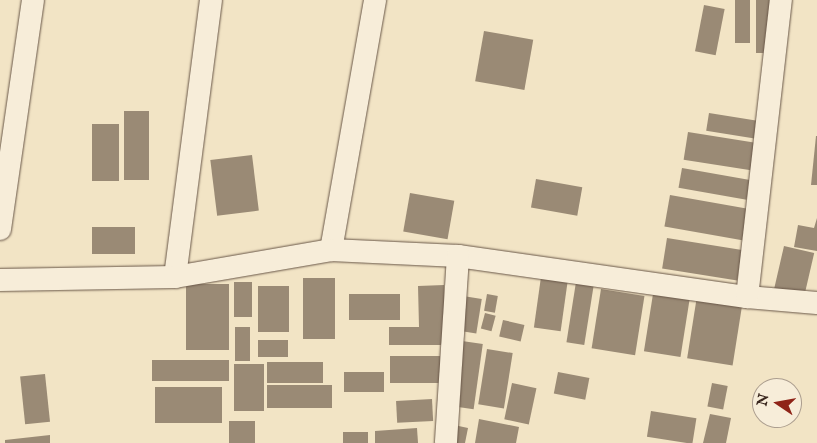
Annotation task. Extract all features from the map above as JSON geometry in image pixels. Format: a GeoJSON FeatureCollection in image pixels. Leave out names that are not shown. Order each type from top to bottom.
{"type":"FeatureCollection","features":[{"type":"Feature","properties":{"kind":"street"},"geometry":{"type":"LineString","coordinates":[[0,229],[33,0]]}},
{"type":"Feature","properties":{"kind":"street"},"geometry":{"type":"LineString","coordinates":[[175,277],[211,0]]}},
{"type":"Feature","properties":{"kind":"street"},"geometry":{"type":"LineString","coordinates":[[331,250],[375,0]]}},
{"type":"Feature","properties":{"kind":"street"},"geometry":{"type":"LineString","coordinates":[[747,297],[781,0]]}},
{"type":"Feature","properties":{"kind":"street"},"geometry":{"type":"LineString","coordinates":[[0,280],[175,277],[331,250],[458,256],[747,297],[817,303]]}},
{"type":"Feature","properties":{"kind":"street"},"geometry":{"type":"LineString","coordinates":[[446,443],[458,256]]}},
{"type":"Feature","properties":{"kind":"building"},"geometry":{"type":"Polygon","coordinates":[[[735,0],[750,0],[750,43],[735,43],[735,0]]]}},
{"type":"Feature","properties":{"kind":"building"},"geometry":{"type":"Polygon","coordinates":[[[756,0],[774,0],[774,53],[756,53],[756,0]]]}},
{"type":"Feature","properties":{"kind":"building"},"geometry":{"type":"Polygon","coordinates":[[[704,5],[725,9],[716,55],[695,51],[704,5]]]}},
{"type":"Feature","properties":{"kind":"building"},"geometry":{"type":"Polygon","coordinates":[[[484,31],[533,40],[524,90],[475,81],[484,31]]]}},
{"type":"Feature","properties":{"kind":"building"},"geometry":{"type":"Polygon","coordinates":[[[124,111],[149,111],[149,180],[124,180],[124,111]]]}},
{"type":"Feature","properties":{"kind":"building"},"geometry":{"type":"Polygon","coordinates":[[[709,113],[757,121],[755,138],[706,131],[709,113]]]}},
{"type":"Feature","properties":{"kind":"building"},"geometry":{"type":"Polygon","coordinates":[[[92,124],[119,124],[119,181],[92,181],[92,124]]]}},
{"type":"Feature","properties":{"kind":"building"},"geometry":{"type":"Polygon","coordinates":[[[688,132],[760,143],[756,171],[684,160],[688,132]]]}},
{"type":"Feature","properties":{"kind":"building"},"geometry":{"type":"Polygon","coordinates":[[[816,136],[817,185],[811,185],[816,136]]]}},
{"type":"Feature","properties":{"kind":"building"},"geometry":{"type":"Polygon","coordinates":[[[252,155],[259,211],[217,216],[210,160],[252,155]]]}},
{"type":"Feature","properties":{"kind":"building"},"geometry":{"type":"Polygon","coordinates":[[[682,168],[750,180],[746,200],[679,188],[682,168]]]}},
{"type":"Feature","properties":{"kind":"building"},"geometry":{"type":"Polygon","coordinates":[[[536,179],[582,187],[577,216],[531,208],[536,179]]]}},
{"type":"Feature","properties":{"kind":"building"},"geometry":{"type":"Polygon","coordinates":[[[410,193],[454,201],[448,239],[403,231],[410,193]]]}},
{"type":"Feature","properties":{"kind":"building"},"geometry":{"type":"Polygon","coordinates":[[[670,195],[748,209],[742,240],[664,227],[670,195]]]}},
{"type":"Feature","properties":{"kind":"building"},"geometry":{"type":"Polygon","coordinates":[[[817,218],[817,251],[794,247],[798,225],[814,228],[817,218]]]}},
{"type":"Feature","properties":{"kind":"building"},"geometry":{"type":"Polygon","coordinates":[[[92,227],[135,227],[135,254],[92,254],[92,227]]]}},
{"type":"Feature","properties":{"kind":"building"},"geometry":{"type":"Polygon","coordinates":[[[667,238],[742,250],[737,281],[662,269],[667,238]]]}},
{"type":"Feature","properties":{"kind":"building"},"geometry":{"type":"Polygon","coordinates":[[[784,246],[814,253],[805,295],[774,288],[784,246]]]}},
{"type":"Feature","properties":{"kind":"building"},"geometry":{"type":"Polygon","coordinates":[[[541,277],[568,281],[561,331],[534,328],[541,277]]]}},
{"type":"Feature","properties":{"kind":"building"},"geometry":{"type":"Polygon","coordinates":[[[303,278],[335,278],[335,339],[303,339],[303,278]]]}},
{"type":"Feature","properties":{"kind":"building"},"geometry":{"type":"Polygon","coordinates":[[[234,282],[252,282],[252,317],[234,317],[234,282]]]}},
{"type":"Feature","properties":{"kind":"building"},"geometry":{"type":"Polygon","coordinates":[[[576,282],[594,285],[584,345],[566,342],[576,282]]]}},
{"type":"Feature","properties":{"kind":"building"},"geometry":{"type":"Polygon","coordinates":[[[186,284],[229,284],[229,350],[186,350],[186,284]]]}},
{"type":"Feature","properties":{"kind":"building"},"geometry":{"type":"Polygon","coordinates":[[[444,285],[444,345],[389,345],[389,327],[419,327],[418,286],[444,285]]]}},
{"type":"Feature","properties":{"kind":"building"},"geometry":{"type":"Polygon","coordinates":[[[258,286],[289,286],[289,332],[258,332],[258,286]]]}},
{"type":"Feature","properties":{"kind":"building"},"geometry":{"type":"Polygon","coordinates":[[[601,289],[644,296],[635,355],[592,348],[601,289]]]}},
{"type":"Feature","properties":{"kind":"building"},"geometry":{"type":"Polygon","coordinates":[[[349,294],[400,294],[400,320],[349,320],[349,294]]]}},
{"type":"Feature","properties":{"kind":"building"},"geometry":{"type":"Polygon","coordinates":[[[487,294],[498,296],[495,313],[484,311],[487,294]]]}},
{"type":"Feature","properties":{"kind":"building"},"geometry":{"type":"Polygon","coordinates":[[[653,294],[690,300],[680,357],[644,351],[653,294]]]}},
{"type":"Feature","properties":{"kind":"building"},"geometry":{"type":"Polygon","coordinates":[[[463,296],[482,299],[476,334],[458,331],[463,296]]]}},
{"type":"Feature","properties":{"kind":"building"},"geometry":{"type":"Polygon","coordinates":[[[697,296],[742,303],[733,365],[687,358],[697,296]]]}},
{"type":"Feature","properties":{"kind":"building"},"geometry":{"type":"Polygon","coordinates":[[[485,313],[496,316],[491,331],[481,328],[485,313]]]}},
{"type":"Feature","properties":{"kind":"building"},"geometry":{"type":"Polygon","coordinates":[[[503,320],[524,325],[521,342],[499,337],[503,320]]]}},
{"type":"Feature","properties":{"kind":"building"},"geometry":{"type":"Polygon","coordinates":[[[235,327],[250,327],[250,361],[235,361],[235,327]]]}},
{"type":"Feature","properties":{"kind":"building"},"geometry":{"type":"Polygon","coordinates":[[[258,340],[288,340],[288,357],[258,357],[258,340]]]}},
{"type":"Feature","properties":{"kind":"building"},"geometry":{"type":"Polygon","coordinates":[[[462,341],[483,344],[474,409],[453,406],[462,341]]]}},
{"type":"Feature","properties":{"kind":"building"},"geometry":{"type":"Polygon","coordinates":[[[487,349],[513,353],[504,408],[478,404],[487,349]]]}},
{"type":"Feature","properties":{"kind":"building"},"geometry":{"type":"Polygon","coordinates":[[[390,356],[440,356],[440,383],[390,383],[390,356]]]}},
{"type":"Feature","properties":{"kind":"building"},"geometry":{"type":"Polygon","coordinates":[[[152,360],[229,360],[229,381],[152,381],[152,360]]]}},
{"type":"Feature","properties":{"kind":"building"},"geometry":{"type":"Polygon","coordinates":[[[267,362],[323,362],[323,383],[267,383],[267,362]]]}},
{"type":"Feature","properties":{"kind":"building"},"geometry":{"type":"Polygon","coordinates":[[[234,364],[264,364],[264,411],[234,411],[234,364]]]}},
{"type":"Feature","properties":{"kind":"building"},"geometry":{"type":"Polygon","coordinates":[[[344,372],[384,372],[384,392],[344,392],[344,372]]]}},
{"type":"Feature","properties":{"kind":"building"},"geometry":{"type":"Polygon","coordinates":[[[558,372],[589,378],[585,400],[554,394],[558,372]]]}},
{"type":"Feature","properties":{"kind":"building"},"geometry":{"type":"Polygon","coordinates":[[[45,374],[50,422],[25,424],[20,377],[45,374]]]}},
{"type":"Feature","properties":{"kind":"building"},"geometry":{"type":"Polygon","coordinates":[[[512,383],[536,388],[529,424],[504,419],[512,383]]]}},
{"type":"Feature","properties":{"kind":"building"},"geometry":{"type":"Polygon","coordinates":[[[712,383],[728,386],[723,410],[707,407],[712,383]]]}},
{"type":"Feature","properties":{"kind":"building"},"geometry":{"type":"Polygon","coordinates":[[[267,385],[332,385],[332,408],[267,408],[267,385]]]}},
{"type":"Feature","properties":{"kind":"building"},"geometry":{"type":"Polygon","coordinates":[[[155,387],[222,387],[222,423],[155,423],[155,387]]]}},
{"type":"Feature","properties":{"kind":"building"},"geometry":{"type":"Polygon","coordinates":[[[432,399],[433,421],[397,423],[396,401],[432,399]]]}},
{"type":"Feature","properties":{"kind":"building"},"geometry":{"type":"Polygon","coordinates":[[[651,411],[696,418],[693,443],[647,437],[651,411]]]}},
{"type":"Feature","properties":{"kind":"building"},"geometry":{"type":"Polygon","coordinates":[[[710,414],[731,418],[726,443],[703,443],[710,414]]]}},
{"type":"Feature","properties":{"kind":"building"},"geometry":{"type":"Polygon","coordinates":[[[479,419],[519,427],[516,443],[475,443],[479,419]]]}},
{"type":"Feature","properties":{"kind":"building"},"geometry":{"type":"Polygon","coordinates":[[[229,421],[255,421],[255,443],[229,443],[229,421]]]}},
{"type":"Feature","properties":{"kind":"building"},"geometry":{"type":"Polygon","coordinates":[[[454,425],[468,428],[465,443],[451,443],[454,425]]]}},
{"type":"Feature","properties":{"kind":"building"},"geometry":{"type":"Polygon","coordinates":[[[417,428],[418,443],[375,443],[375,431],[417,428]]]}},
{"type":"Feature","properties":{"kind":"building"},"geometry":{"type":"Polygon","coordinates":[[[343,432],[368,432],[368,443],[343,443],[343,432]]]}},
{"type":"Feature","properties":{"kind":"building"},"geometry":{"type":"Polygon","coordinates":[[[50,435],[50,443],[5,443],[5,440],[50,435]]]}}]}
